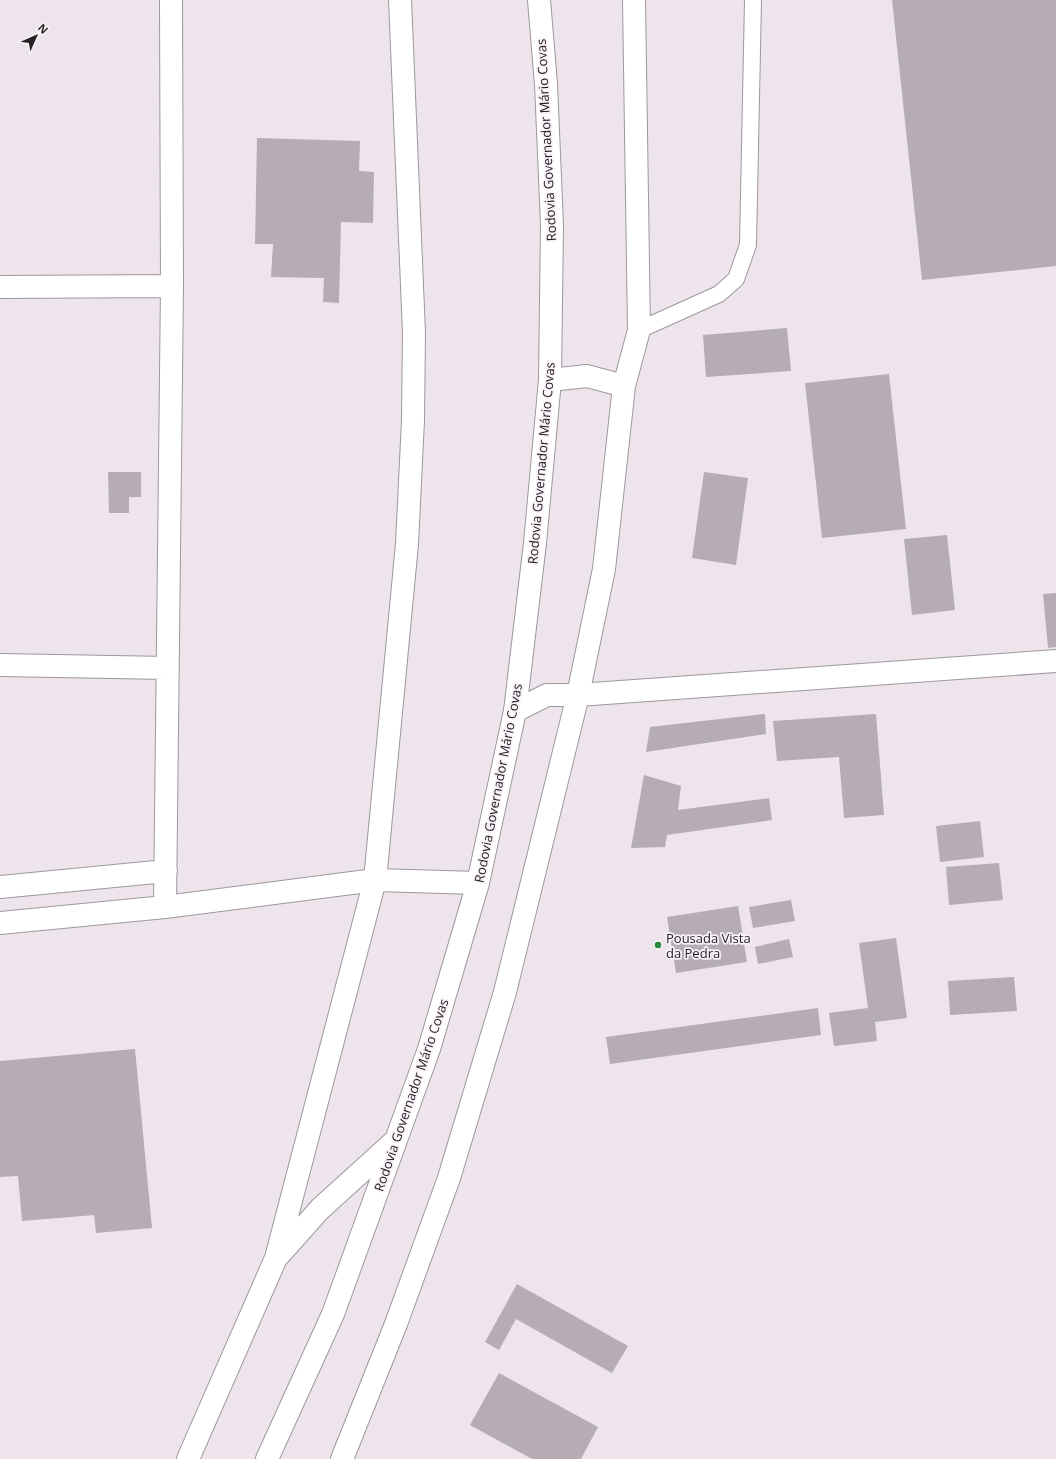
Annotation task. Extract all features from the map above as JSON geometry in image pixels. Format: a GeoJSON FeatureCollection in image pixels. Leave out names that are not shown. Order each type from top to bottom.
{"type":"FeatureCollection","features":[{"type":"Feature","properties":{"kind":"main road"},"geometry":{"type":"LineString","coordinates":[[165,907],[172,286],[171,0]]}},
{"type":"Feature","properties":{"kind":"main road"},"geometry":{"type":"LineString","coordinates":[[188,1459],[276,1258],[375,880],[407,544],[412,420],[414,333],[400,0]]}},
{"type":"Feature","properties":{"kind":"main road","name":"Rodovia Governador Mário Covas"},"geometry":{"type":"LineString","coordinates":[[267,1459],[333,1314],[398,1139],[429,1048],[478,883],[515,711],[536,543],[550,380],[552,225],[546,84],[539,0]]}},
{"type":"Feature","properties":{"kind":"main road"},"geometry":{"type":"LineString","coordinates":[[342,1459],[396,1324],[451,1171],[505,992],[578,695],[604,569],[624,386],[639,330],[634,0]]}},
{"type":"Feature","properties":{"kind":"main road"},"geometry":{"type":"LineString","coordinates":[[0,287],[172,286]]}},
{"type":"Feature","properties":{"kind":"main road"},"geometry":{"type":"LineString","coordinates":[[550,380],[586,376],[624,386]]}},
{"type":"Feature","properties":{"kind":"main road"},"geometry":{"type":"LineString","coordinates":[[515,711],[547,695],[578,695],[1056,661]]}},
{"type":"Feature","properties":{"kind":"main road"},"geometry":{"type":"LineString","coordinates":[[0,664],[168,668]]}},
{"type":"Feature","properties":{"kind":"main road"},"geometry":{"type":"LineString","coordinates":[[0,887],[166,871]]}},
{"type":"Feature","properties":{"kind":"main road"},"geometry":{"type":"LineString","coordinates":[[0,923],[165,907],[375,880],[478,883]]}},
{"type":"Feature","properties":{"kind":"main road"},"geometry":{"type":"LineString","coordinates":[[276,1258],[320,1209],[398,1139]]}},
{"type":"Feature","properties":{"kind":"lane"},"geometry":{"type":"LineString","coordinates":[[639,330],[719,294],[736,279],[748,244],[754,0]]}},
{"type":"Feature","properties":{"kind":"building"},"geometry":{"type":"Polygon","coordinates":[[[892,0],[1056,0],[1056,266],[922,280],[892,0]]]}},
{"type":"Feature","properties":{"kind":"building"},"geometry":{"type":"Polygon","coordinates":[[[257,138],[360,141],[359,171],[374,172],[373,223],[341,222],[339,303],[323,302],[324,278],[271,277],[273,244],[255,244],[257,138]]]}},
{"type":"Feature","properties":{"kind":"building"},"geometry":{"type":"Polygon","coordinates":[[[787,328],[791,371],[706,377],[703,335],[787,328]]]}},
{"type":"Feature","properties":{"kind":"building"},"geometry":{"type":"Polygon","coordinates":[[[889,374],[906,529],[822,538],[805,383],[889,374]]]}},
{"type":"Feature","properties":{"kind":"building"},"geometry":{"type":"Polygon","coordinates":[[[108,472],[141,472],[141,497],[129,497],[129,513],[109,513],[108,472]]]}},
{"type":"Feature","properties":{"kind":"building"},"geometry":{"type":"Polygon","coordinates":[[[704,472],[748,478],[736,565],[692,558],[704,472]]]}},
{"type":"Feature","properties":{"kind":"building"},"geometry":{"type":"Polygon","coordinates":[[[947,535],[955,610],[912,615],[904,539],[947,535]]]}},
{"type":"Feature","properties":{"kind":"building"},"geometry":{"type":"Polygon","coordinates":[[[1056,593],[1056,647],[1048,648],[1043,594],[1056,593]]]}},
{"type":"Feature","properties":{"kind":"building"},"geometry":{"type":"Polygon","coordinates":[[[765,714],[766,734],[646,752],[650,727],[765,714]]]}},
{"type":"Feature","properties":{"kind":"building"},"geometry":{"type":"Polygon","coordinates":[[[876,714],[884,815],[844,818],[839,757],[777,761],[773,721],[876,714]]]}},
{"type":"Feature","properties":{"kind":"building"},"geometry":{"type":"Polygon","coordinates":[[[644,775],[681,786],[678,810],[769,798],[772,820],[667,835],[665,847],[631,848],[644,775]]]}},
{"type":"Feature","properties":{"kind":"building"},"geometry":{"type":"Polygon","coordinates":[[[980,821],[984,857],[940,862],[936,826],[980,821]]]}},
{"type":"Feature","properties":{"kind":"building"},"geometry":{"type":"Polygon","coordinates":[[[999,863],[1003,900],[949,905],[946,867],[999,863]]]}},
{"type":"Feature","properties":{"kind":"building"},"geometry":{"type":"Polygon","coordinates":[[[791,900],[795,921],[753,928],[749,907],[791,900]]]}},
{"type":"Feature","properties":{"kind":"building"},"geometry":{"type":"Polygon","coordinates":[[[738,906],[747,962],[676,973],[667,917],[738,906]]]}},
{"type":"Feature","properties":{"kind":"building"},"geometry":{"type":"Polygon","coordinates":[[[896,938],[907,1018],[875,1022],[877,1041],[834,1046],[829,1013],[868,1008],[859,943],[896,938]]]}},
{"type":"Feature","properties":{"kind":"building"},"geometry":{"type":"Polygon","coordinates":[[[789,939],[793,957],[758,964],[755,947],[789,939]]]}},
{"type":"Feature","properties":{"kind":"building"},"geometry":{"type":"Polygon","coordinates":[[[1014,977],[1017,1011],[950,1015],[948,981],[1014,977]]]}},
{"type":"Feature","properties":{"kind":"building"},"geometry":{"type":"Polygon","coordinates":[[[818,1008],[821,1035],[610,1064],[606,1037],[818,1008]]]}},
{"type":"Feature","properties":{"kind":"building"},"geometry":{"type":"Polygon","coordinates":[[[135,1049],[152,1228],[96,1233],[94,1215],[22,1221],[18,1176],[0,1177],[0,1061],[135,1049]]]}},
{"type":"Feature","properties":{"kind":"building"},"geometry":{"type":"Polygon","coordinates":[[[517,1284],[628,1346],[612,1373],[516,1319],[499,1350],[485,1342],[517,1284]]]}},
{"type":"Feature","properties":{"kind":"building"},"geometry":{"type":"Polygon","coordinates":[[[499,1373],[598,1427],[581,1459],[532,1459],[470,1425],[499,1373]]]}},
{"type":"Feature","properties":{"kind":"place","name":"Pousada Vista da Pedra"},"geometry":{"type":"Point","coordinates":[658,945]}}]}
